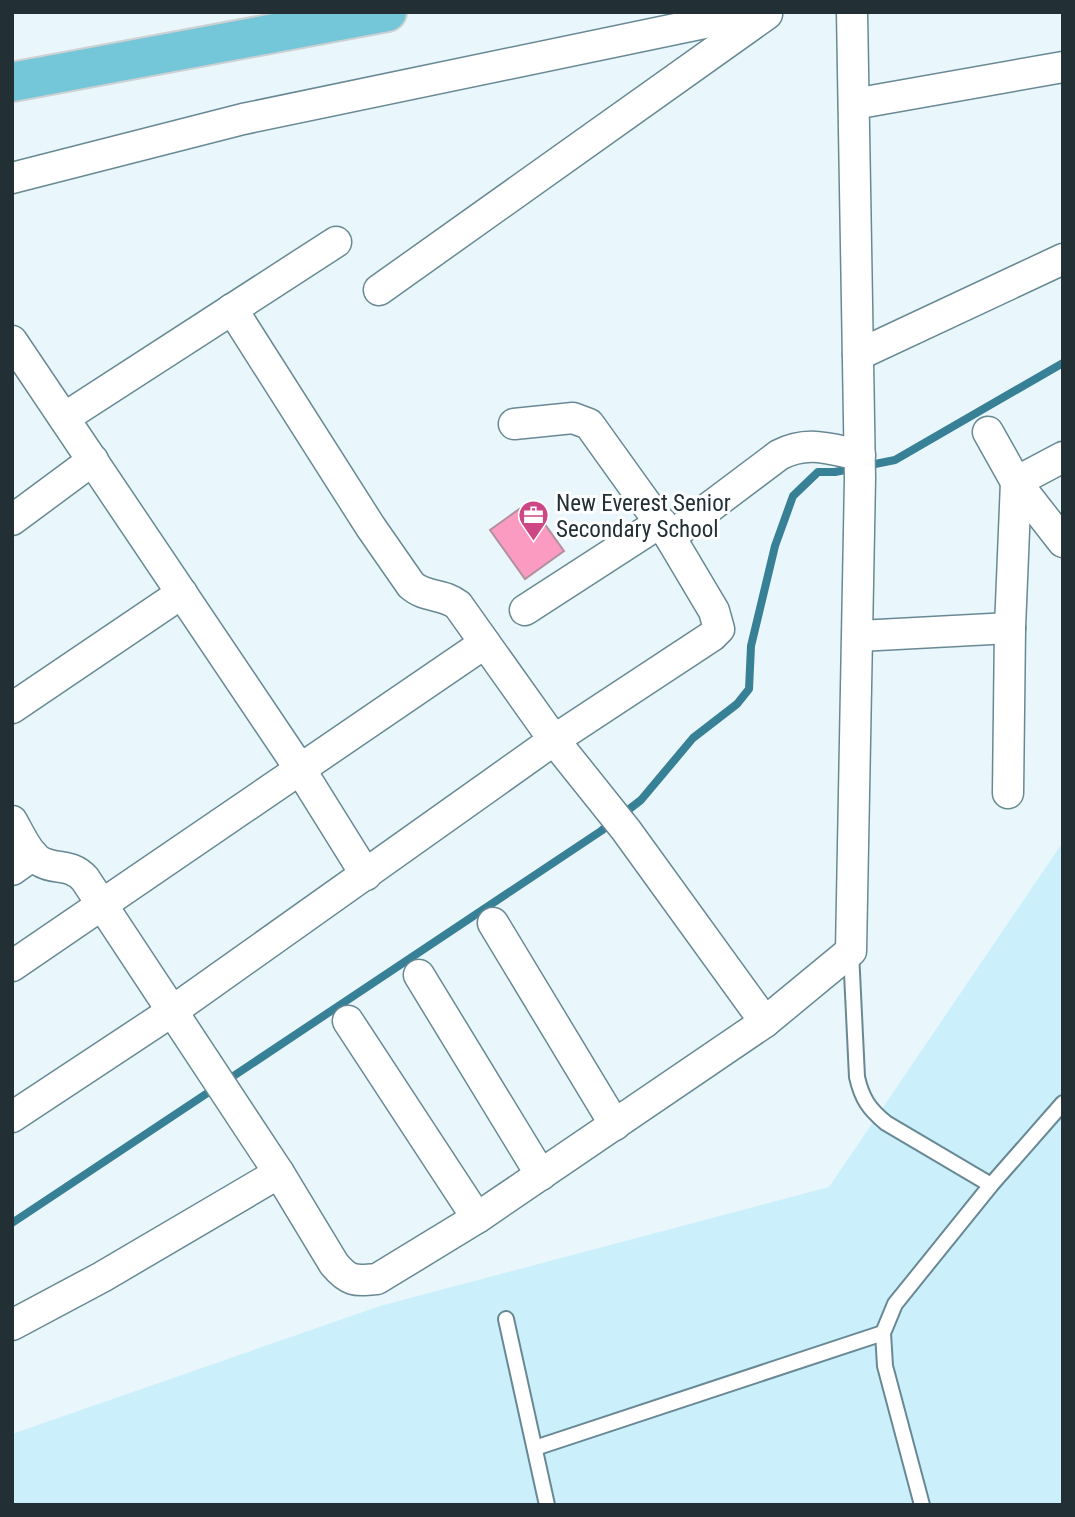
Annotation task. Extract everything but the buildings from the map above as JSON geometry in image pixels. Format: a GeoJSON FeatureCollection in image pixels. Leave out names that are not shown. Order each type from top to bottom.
{"type":"FeatureCollection","features":[{"type":"Feature","properties":{"kind":"main road"},"geometry":{"type":"LineString","coordinates":[[12,82],[387,12]]}},
{"type":"Feature","properties":{"kind":"street"},"geometry":{"type":"LineString","coordinates":[[12,177],[243,119],[757,12]]}},
{"type":"Feature","properties":{"kind":"street"},"geometry":{"type":"LineString","coordinates":[[379,290],[770,12]]}},
{"type":"Feature","properties":{"kind":"street"},"geometry":{"type":"LineString","coordinates":[[12,821],[23,862],[71,868],[79,872],[279,1173],[334,1264],[344,1277],[357,1281],[377,1279],[477,1218],[765,1023],[851,951],[859,636],[860,464],[852,12]]}},
{"type":"Feature","properties":{"kind":"street"},"geometry":{"type":"LineString","coordinates":[[854,104],[1058,75]]}},
{"type":"Feature","properties":{"kind":"street"},"geometry":{"type":"LineString","coordinates":[[64,418],[336,242]]}},
{"type":"Feature","properties":{"kind":"street"},"geometry":{"type":"LineString","coordinates":[[858,355],[1063,259]]}},
{"type":"Feature","properties":{"kind":"street"},"geometry":{"type":"LineString","coordinates":[[232,309],[370,526],[411,585],[419,592],[450,599],[458,605],[554,740],[606,803],[765,1023]]}},
{"type":"Feature","properties":{"kind":"street"},"geometry":{"type":"LineString","coordinates":[[12,341],[300,769],[366,875]]}},
{"type":"Feature","properties":{"kind":"street"},"geometry":{"type":"LineString","coordinates":[[12,1117],[171,1012],[554,740],[719,629],[714,611],[665,529],[589,424],[573,418],[514,424]]}},
{"type":"Feature","properties":{"kind":"street"},"geometry":{"type":"LineString","coordinates":[[988,432],[1016,482],[1063,542]]}},
{"type":"Feature","properties":{"kind":"street"},"geometry":{"type":"LineString","coordinates":[[525,610],[665,529],[796,446],[816,446],[860,464]]}},
{"type":"Feature","properties":{"kind":"street"},"geometry":{"type":"LineString","coordinates":[[1016,482],[1063,457]]}},
{"type":"Feature","properties":{"kind":"street"},"geometry":{"type":"LineString","coordinates":[[12,520],[93,460]]}},
{"type":"Feature","properties":{"kind":"street"},"geometry":{"type":"LineString","coordinates":[[1008,793],[1010,628],[1016,482]]}},
{"type":"Feature","properties":{"kind":"street"},"geometry":{"type":"LineString","coordinates":[[12,708],[182,593]]}},
{"type":"Feature","properties":{"kind":"street"},"geometry":{"type":"LineString","coordinates":[[859,636],[1010,628]]}},
{"type":"Feature","properties":{"kind":"street"},"geometry":{"type":"LineString","coordinates":[[12,967],[485,643]]}},
{"type":"Feature","properties":{"kind":"street"},"geometry":{"type":"LineString","coordinates":[[493,923],[615,1125]]}},
{"type":"Feature","properties":{"kind":"street"},"geometry":{"type":"LineString","coordinates":[[419,975],[541,1175]]}},
{"type":"Feature","properties":{"kind":"street"},"geometry":{"type":"LineString","coordinates":[[348,1021],[477,1218]]}},
{"type":"Feature","properties":{"kind":"street"},"geometry":{"type":"LineString","coordinates":[[12,1325],[102,1277],[279,1173]]}},
{"type":"Feature","properties":{"kind":"lane"},"geometry":{"type":"LineString","coordinates":[[851,951],[857,1077],[861,1095],[873,1112],[887,1123],[991,1185]]}},
{"type":"Feature","properties":{"kind":"lane"},"geometry":{"type":"LineString","coordinates":[[922,1505],[886,1366],[883,1333],[895,1304],[991,1185],[1063,1103]]}},
{"type":"Feature","properties":{"kind":"lane"},"geometry":{"type":"LineString","coordinates":[[506,1319],[547,1505]]}},
{"type":"Feature","properties":{"kind":"lane"},"geometry":{"type":"LineString","coordinates":[[535,1448],[883,1333]]}},
{"type":"Feature","properties":{"kind":"shaded area"},"geometry":{"type":"Polygon","coordinates":[[[1063,842],[1063,1505],[12,1505],[12,1434],[380,1306],[829,1187],[1063,842]]]}},
{"type":"Feature","properties":{"kind":"waterway"},"geometry":{"type":"LineString","coordinates":[[226,1081],[601,831],[641,800],[693,738],[737,704],[749,689],[751,646],[775,546],[793,496],[818,472],[835,472],[895,460],[1063,363]]}},
{"type":"Feature","properties":{"kind":"waterway"},"geometry":{"type":"LineString","coordinates":[[12,1223],[215,1088]]}},
{"type":"Feature","properties":{"kind":"place","name":"New Everest Senior Secondary School"},"geometry":{"type":"Point","coordinates":[533,543]}}]}
